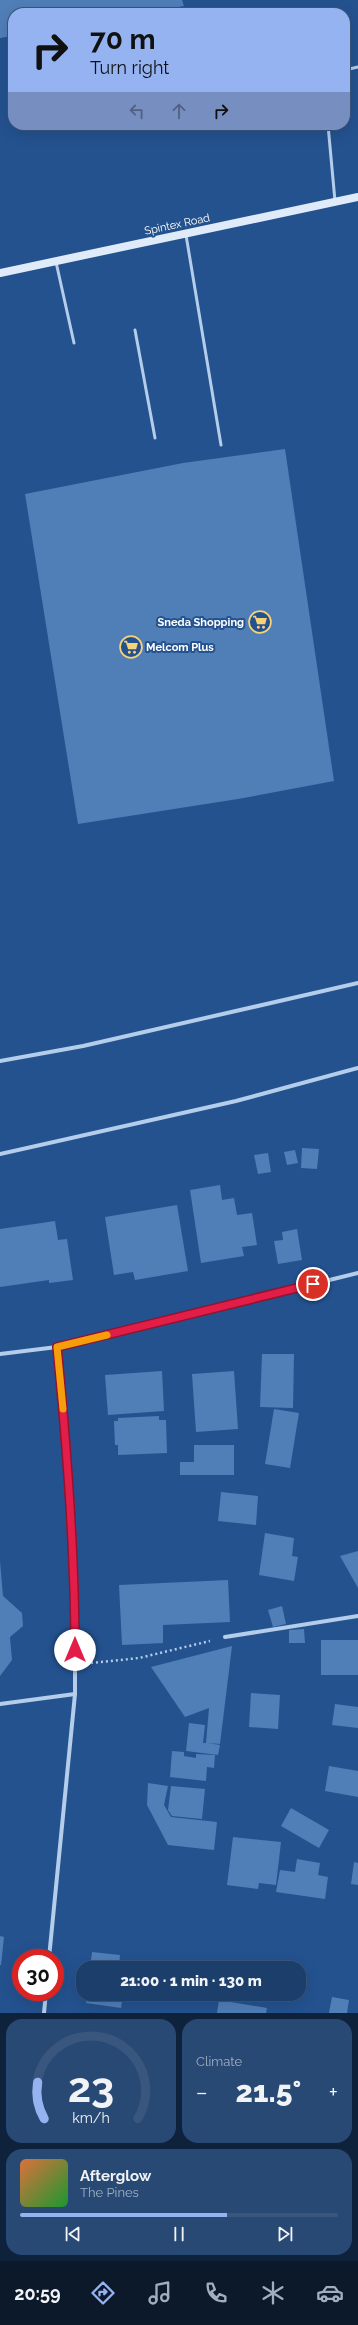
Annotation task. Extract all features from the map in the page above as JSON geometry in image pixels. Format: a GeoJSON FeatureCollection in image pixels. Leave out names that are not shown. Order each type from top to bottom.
{"type":"FeatureCollection","features":[{"type":"Feature","properties":{"kind":"main road","name":"Spintex Road"},"geometry":{"type":"LineString","coordinates":[[0,272],[56,262],[358,197]]}},
{"type":"Feature","properties":{"kind":"street"},"geometry":{"type":"LineString","coordinates":[[0,1061],[84,1046],[358,983]]}},
{"type":"Feature","properties":{"kind":"street"},"geometry":{"type":"LineString","coordinates":[[0,1154],[236,1101],[358,1068]]}},
{"type":"Feature","properties":{"kind":"street"},"geometry":{"type":"LineString","coordinates":[[0,1354],[57,1347],[358,1273]]}},
{"type":"Feature","properties":{"kind":"street"},"geometry":{"type":"LineString","coordinates":[[50,1949],[75,1694],[75,1594],[70,1489],[57,1347]]}},
{"type":"Feature","properties":{"kind":"street"},"geometry":{"type":"LineString","coordinates":[[225,1637],[358,1616]]}},
{"type":"Feature","properties":{"kind":"street"},"geometry":{"type":"LineString","coordinates":[[0,1704],[75,1694]]}},
{"type":"Feature","properties":{"kind":"street"},"geometry":{"type":"LineString","coordinates":[[44,2013],[45,2001]]}},
{"type":"Feature","properties":{"kind":"lane"},"geometry":{"type":"LineString","coordinates":[[328,130],[335,201]]}},
{"type":"Feature","properties":{"kind":"lane"},"geometry":{"type":"LineString","coordinates":[[186,233],[221,444]]}},
{"type":"Feature","properties":{"kind":"lane"},"geometry":{"type":"LineString","coordinates":[[56,262],[74,343]]}},
{"type":"Feature","properties":{"kind":"lane"},"geometry":{"type":"LineString","coordinates":[[135,330],[156,438]]}},
{"type":"Feature","properties":{"kind":"path"},"geometry":{"type":"LineString","coordinates":[[75,1664],[139,1658],[225,1637]]}},
{"type":"Feature","properties":{"kind":"building"},"geometry":{"type":"Polygon","coordinates":[[[0,0],[182,0],[184,6],[173,8],[8,8],[8,37],[0,38],[0,0]]]}},
{"type":"Feature","properties":{"kind":"building","name":"Melcom Plus"},"geometry":{"type":"Polygon","coordinates":[[[285,449],[334,781],[238,799],[78,824],[25,494],[183,463],[285,449]]]}},
{"type":"Feature","properties":{"kind":"building"},"geometry":{"type":"Polygon","coordinates":[[[302,1148],[319,1149],[317,1169],[301,1168],[302,1148]]]}},
{"type":"Feature","properties":{"kind":"building"},"geometry":{"type":"Polygon","coordinates":[[[295,1150],[298,1163],[287,1165],[284,1152],[295,1150]]]}},
{"type":"Feature","properties":{"kind":"building"},"geometry":{"type":"Polygon","coordinates":[[[268,1153],[271,1172],[258,1174],[254,1155],[268,1153]]]}},
{"type":"Feature","properties":{"kind":"building"},"geometry":{"type":"Polygon","coordinates":[[[220,1185],[222,1200],[234,1198],[237,1215],[252,1213],[257,1245],[242,1247],[244,1256],[201,1263],[190,1190],[220,1185]]]}},
{"type":"Feature","properties":{"kind":"building"},"geometry":{"type":"Polygon","coordinates":[[[177,1205],[188,1271],[135,1280],[133,1272],[114,1275],[105,1217],[177,1205]]]}},
{"type":"Feature","properties":{"kind":"building"},"geometry":{"type":"Polygon","coordinates":[[[55,1221],[58,1240],[67,1239],[73,1280],[49,1283],[49,1280],[0,1287],[0,1229],[55,1221]]]}},
{"type":"Feature","properties":{"kind":"building"},"geometry":{"type":"Polygon","coordinates":[[[297,1229],[302,1260],[278,1264],[274,1241],[283,1240],[282,1232],[297,1229]]]}},
{"type":"Feature","properties":{"kind":"building"},"geometry":{"type":"Polygon","coordinates":[[[262,1354],[294,1354],[293,1408],[260,1407],[262,1354]]]}},
{"type":"Feature","properties":{"kind":"building"},"geometry":{"type":"Polygon","coordinates":[[[162,1371],[164,1411],[108,1415],[105,1375],[162,1371]]]}},
{"type":"Feature","properties":{"kind":"building"},"geometry":{"type":"Polygon","coordinates":[[[234,1371],[238,1429],[196,1432],[192,1374],[234,1371]]]}},
{"type":"Feature","properties":{"kind":"building"},"geometry":{"type":"Polygon","coordinates":[[[274,1409],[299,1413],[290,1468],[265,1464],[274,1409]]]}},
{"type":"Feature","properties":{"kind":"building"},"geometry":{"type":"Polygon","coordinates":[[[159,1416],[159,1420],[166,1420],[167,1453],[118,1455],[118,1445],[115,1445],[114,1421],[118,1421],[118,1418],[159,1416]]]}},
{"type":"Feature","properties":{"kind":"building"},"geometry":{"type":"Polygon","coordinates":[[[194,1445],[234,1445],[234,1475],[180,1475],[180,1462],[194,1462],[194,1445]]]}},
{"type":"Feature","properties":{"kind":"building"},"geometry":{"type":"Polygon","coordinates":[[[221,1492],[258,1496],[256,1525],[218,1521],[221,1492]]]}},
{"type":"Feature","properties":{"kind":"building"},"geometry":{"type":"Polygon","coordinates":[[[265,1533],[294,1538],[292,1556],[298,1557],[294,1581],[259,1575],[265,1533]]]}},
{"type":"Feature","properties":{"kind":"building"},"geometry":{"type":"Polygon","coordinates":[[[358,1551],[358,1588],[340,1556],[358,1551]]]}},
{"type":"Feature","properties":{"kind":"building"},"geometry":{"type":"Polygon","coordinates":[[[0,1561],[3,1596],[22,1613],[23,1626],[10,1637],[12,1660],[0,1676],[0,1561]]]}},
{"type":"Feature","properties":{"kind":"building"},"geometry":{"type":"Polygon","coordinates":[[[228,1580],[230,1622],[163,1625],[163,1643],[122,1645],[119,1585],[228,1580]]]}},
{"type":"Feature","properties":{"kind":"building"},"geometry":{"type":"Polygon","coordinates":[[[282,1606],[286,1624],[273,1627],[268,1610],[282,1606]]]}},
{"type":"Feature","properties":{"kind":"building"},"geometry":{"type":"Polygon","coordinates":[[[304,1629],[305,1643],[289,1643],[289,1630],[304,1629]]]}},
{"type":"Feature","properties":{"kind":"building"},"geometry":{"type":"Polygon","coordinates":[[[321,1640],[358,1640],[358,1675],[321,1675],[321,1640]]]}},
{"type":"Feature","properties":{"kind":"building"},"geometry":{"type":"Polygon","coordinates":[[[232,1646],[220,1744],[208,1743],[220,1745],[218,1755],[186,1751],[189,1723],[205,1725],[203,1743],[206,1743],[209,1708],[185,1717],[151,1667],[232,1646]]]}},
{"type":"Feature","properties":{"kind":"building"},"geometry":{"type":"Polygon","coordinates":[[[251,1693],[280,1695],[278,1729],[249,1727],[251,1693]]]}},
{"type":"Feature","properties":{"kind":"building"},"geometry":{"type":"Polygon","coordinates":[[[335,1704],[358,1707],[358,1728],[332,1725],[335,1704]]]}},
{"type":"Feature","properties":{"kind":"building"},"geometry":{"type":"Polygon","coordinates":[[[172,1751],[184,1752],[184,1756],[196,1758],[196,1754],[215,1755],[214,1768],[207,1767],[206,1781],[170,1777],[172,1751]]]}},
{"type":"Feature","properties":{"kind":"building"},"geometry":{"type":"Polygon","coordinates":[[[329,1766],[358,1771],[358,1797],[325,1791],[329,1766]]]}},
{"type":"Feature","properties":{"kind":"building"},"geometry":{"type":"Polygon","coordinates":[[[148,1783],[168,1786],[164,1805],[171,1817],[217,1822],[214,1850],[168,1845],[147,1805],[148,1783]]]}},
{"type":"Feature","properties":{"kind":"building"},"geometry":{"type":"Polygon","coordinates":[[[171,1786],[205,1789],[202,1819],[172,1816],[168,1810],[171,1786]]]}},
{"type":"Feature","properties":{"kind":"building"},"geometry":{"type":"Polygon","coordinates":[[[291,1808],[329,1830],[319,1848],[281,1826],[291,1808]]]}},
{"type":"Feature","properties":{"kind":"building"},"geometry":{"type":"Polygon","coordinates":[[[233,1837],[281,1842],[276,1885],[259,1883],[258,1889],[227,1885],[233,1837]]]}},
{"type":"Feature","properties":{"kind":"building"},"geometry":{"type":"Polygon","coordinates":[[[297,1859],[320,1863],[318,1875],[328,1877],[325,1899],[276,1892],[280,1870],[295,1872],[297,1859]]]}},
{"type":"Feature","properties":{"kind":"building"},"geometry":{"type":"Polygon","coordinates":[[[354,1862],[358,1863],[358,1885],[351,1884],[354,1862]]]}},
{"type":"Feature","properties":{"kind":"building"},"geometry":{"type":"Polygon","coordinates":[[[0,1936],[4,1937],[1,1965],[0,1965],[0,1936]]]}},
{"type":"Feature","properties":{"kind":"building"},"geometry":{"type":"Polygon","coordinates":[[[92,1952],[120,1955],[120,1961],[91,1961],[92,1952]]]}},
{"type":"Feature","properties":{"kind":"building"},"geometry":{"type":"Polygon","coordinates":[[[332,1997],[349,2000],[347,2013],[329,2013],[332,1997]]]}},
{"type":"Feature","properties":{"kind":"building"},"geometry":{"type":"Polygon","coordinates":[[[86,2001],[122,2001],[121,2008],[86,2003],[86,2001]]]}},
{"type":"Feature","properties":{"kind":"building"},"geometry":{"type":"Polygon","coordinates":[[[219,2001],[267,2008],[266,2013],[217,2013],[219,2001]]]}},
{"type":"Feature","properties":{"kind":"slow traffic"},"geometry":{"type":"LineString","coordinates":[[63,1409],[57,1347],[107,1335]]}},
{"type":"Feature","properties":{"kind":"place","name":"Sneda Shopping"},"geometry":{"type":"Point","coordinates":[260,622]}},
{"type":"Feature","properties":{"kind":"place","name":"Melcom Plus"},"geometry":{"type":"Point","coordinates":[131,647]}},
{"type":"Feature","properties":{"kind":"route"},"geometry":{"type":"LineString","coordinates":[[75,1650],[75,1594],[70,1489],[57,1347],[313,1284]]}}]}
